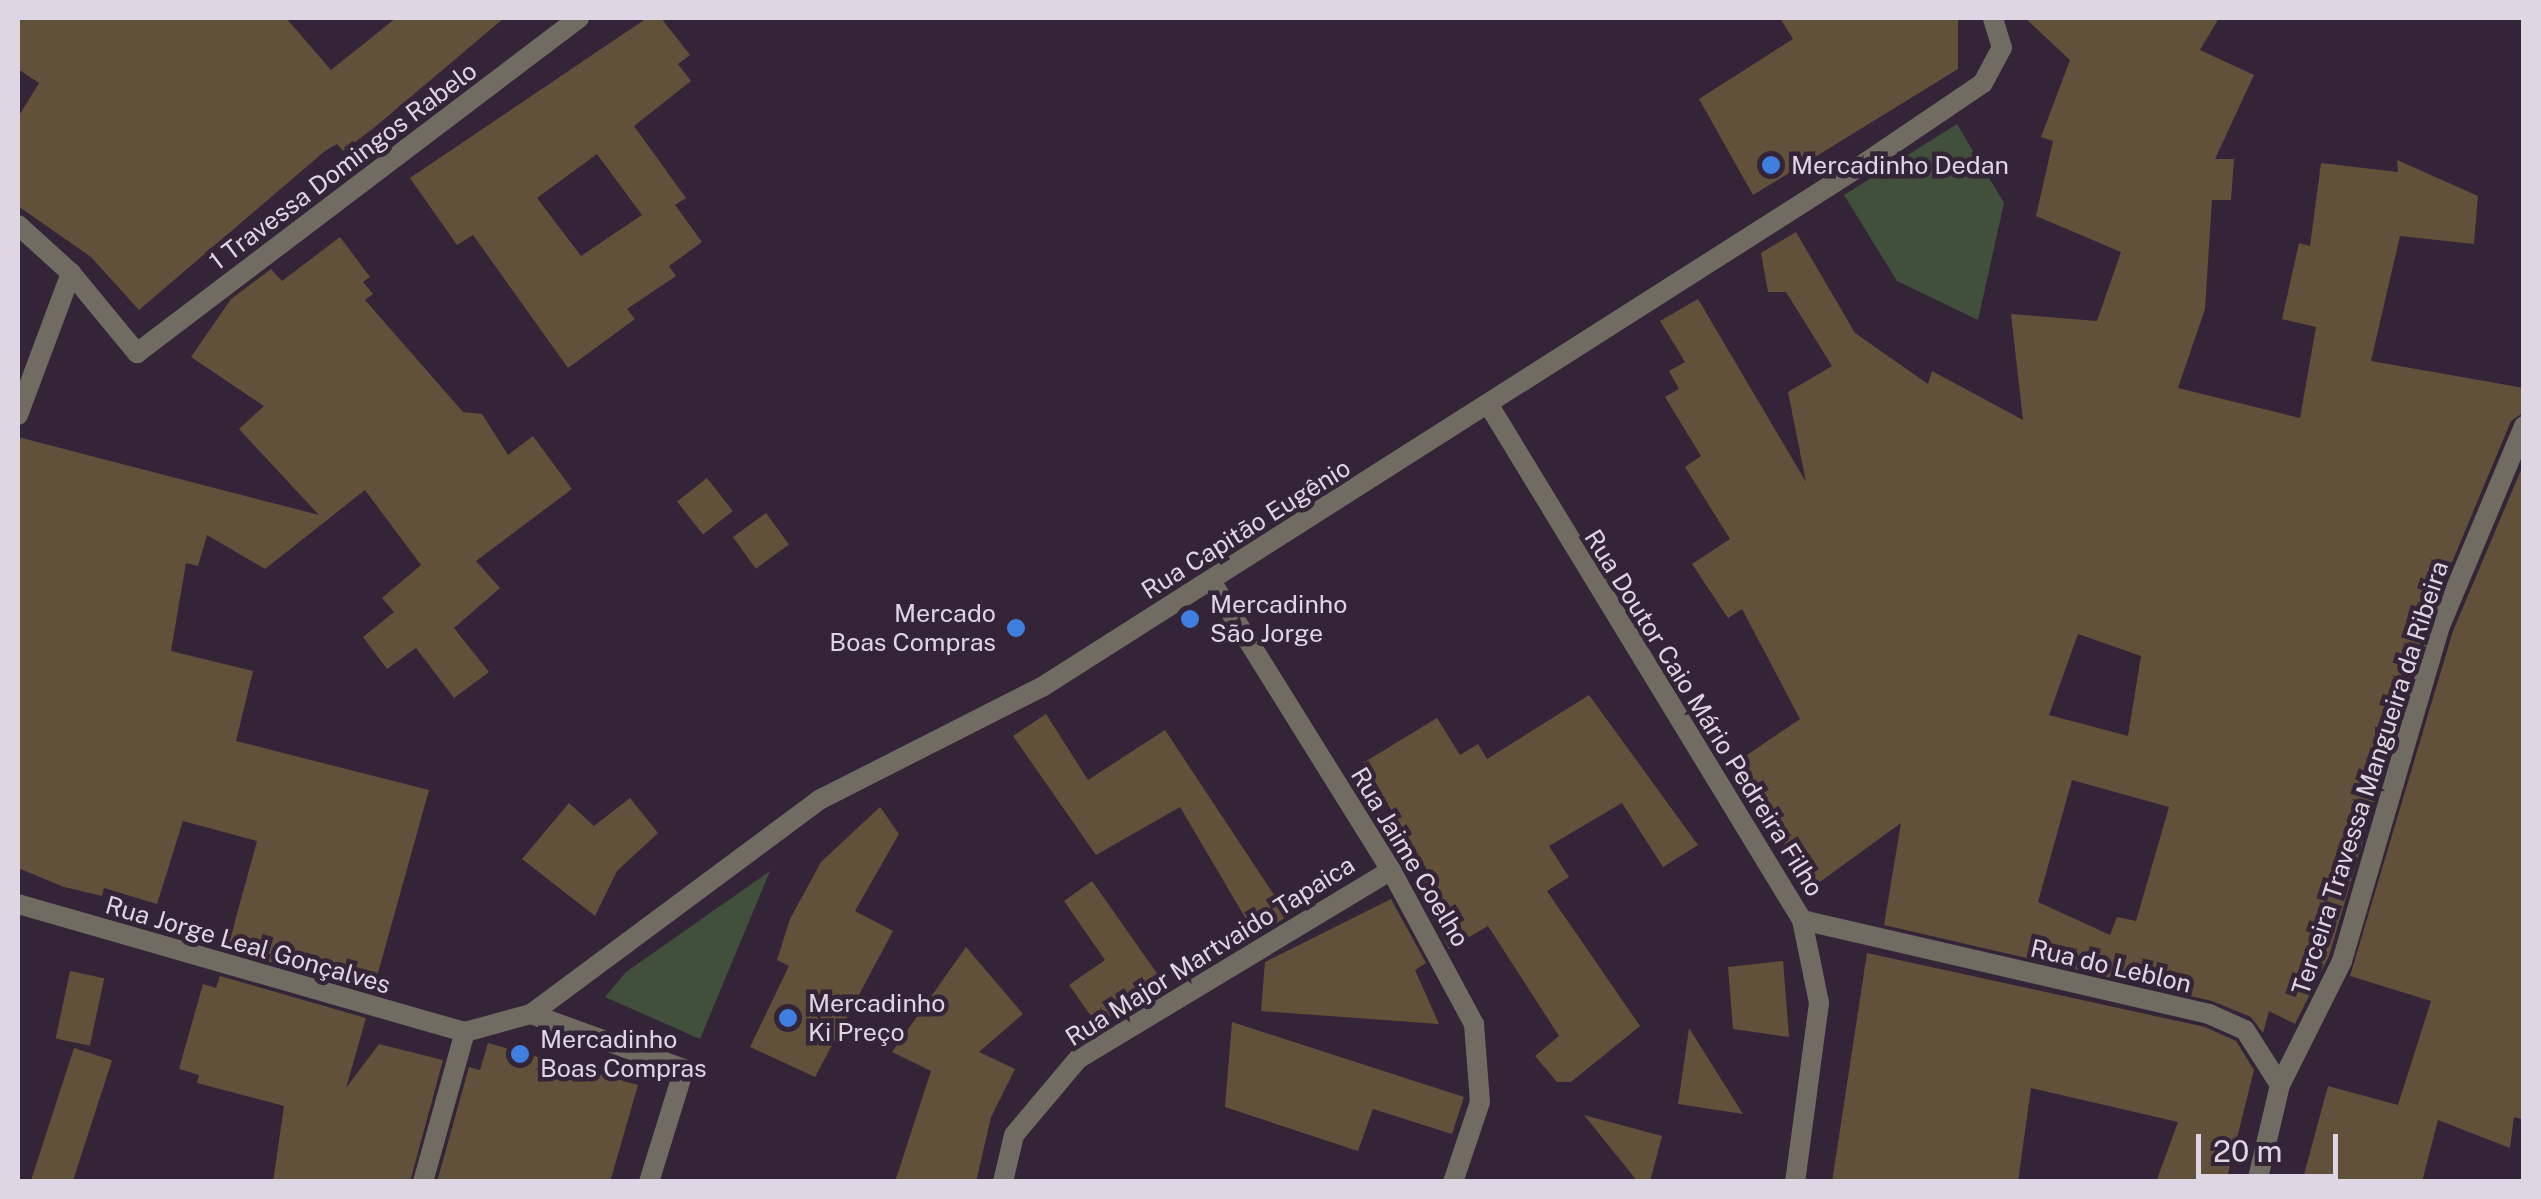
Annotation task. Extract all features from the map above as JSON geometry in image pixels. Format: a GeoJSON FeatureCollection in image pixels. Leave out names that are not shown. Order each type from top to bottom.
{"type":"FeatureCollection","features":[{"type":"Feature","properties":{"kind":"street","name":"1 Travessa Domingos Rabelo"},"geometry":{"type":"LineString","coordinates":[[71,273],[137,353],[579,18]]}},
{"type":"Feature","properties":{"kind":"street","name":"Rua Capitão Eugênio"},"geometry":{"type":"LineString","coordinates":[[465,1032],[531,1014],[819,800],[1042,687],[1490,408],[1983,83],[2002,48],[1993,18]]}},
{"type":"Feature","properties":{"kind":"street"},"geometry":{"type":"LineString","coordinates":[[18,225],[71,273],[18,415]]}},
{"type":"Feature","properties":{"kind":"street","name":"Rua Doutor Caio Mário Pedreira Filho"},"geometry":{"type":"LineString","coordinates":[[1490,408],[1802,920],[1819,1003],[1796,1182]]}},
{"type":"Feature","properties":{"kind":"street","name":"Terceira Travessa Mangueira da Ribeira"},"geometry":{"type":"LineString","coordinates":[[2280,1085],[2342,961],[2440,626],[2524,426]]}},
{"type":"Feature","properties":{"kind":"street","name":"Rua Jaime Coelho"},"geometry":{"type":"LineString","coordinates":[[1212,581],[1391,870],[1474,1024],[1480,1102],[1454,1182]]}},
{"type":"Feature","properties":{"kind":"street","name":"Rua Major Martvaido Tapaica"},"geometry":{"type":"LineString","coordinates":[[1003,1182],[1014,1135],[1078,1059],[1391,870]]}},
{"type":"Feature","properties":{"kind":"street","name":"Rua Jorge Leal Gonçalves"},"geometry":{"type":"LineString","coordinates":[[18,904],[465,1032]]}},
{"type":"Feature","properties":{"kind":"street","name":"Rua do Leblon"},"geometry":{"type":"LineString","coordinates":[[1802,920],[2208,1014],[2245,1030],[2267,1054],[2280,1085]]}},
{"type":"Feature","properties":{"kind":"street"},"geometry":{"type":"LineString","coordinates":[[531,1014],[684,1069],[649,1182]]}},
{"type":"Feature","properties":{"kind":"street"},"geometry":{"type":"LineString","coordinates":[[423,1182],[465,1032]]}},
{"type":"Feature","properties":{"kind":"street"},"geometry":{"type":"LineString","coordinates":[[2257,1182],[2280,1085]]}},
{"type":"Feature","properties":{"kind":"green space"},"geometry":{"type":"Polygon","coordinates":[[[1957,124],[2004,203],[1978,320],[1897,281],[1844,195],[1957,124]]]}},
{"type":"Feature","properties":{"kind":"green space"},"geometry":{"type":"Polygon","coordinates":[[[770,871],[700,1039],[605,997],[626,972],[770,871]]]}},
{"type":"Feature","properties":{"kind":"building"},"geometry":{"type":"Polygon","coordinates":[[[18,18],[286,18],[331,70],[396,18],[504,18],[343,151],[337,144],[325,151],[139,310],[91,257],[18,206],[18,117],[39,83],[18,69],[18,18]]]}},
{"type":"Feature","properties":{"kind":"building"},"geometry":{"type":"Polygon","coordinates":[[[647,18],[661,18],[690,55],[678,64],[691,81],[634,126],[686,198],[675,205],[702,242],[669,266],[676,276],[627,309],[635,319],[568,368],[473,235],[457,245],[410,178],[647,18]],[[597,154],[537,198],[581,256],[642,215],[597,154]]]}},
{"type":"Feature","properties":{"kind":"building"},"geometry":{"type":"Polygon","coordinates":[[[1780,18],[1958,18],[1958,69],[1753,195],[1699,99],[1793,39],[1780,18]]]}},
{"type":"Feature","properties":{"kind":"building"},"geometry":{"type":"Polygon","coordinates":[[[2025,18],[2219,18],[2200,50],[2254,75],[2215,159],[2234,159],[2231,200],[2212,200],[2205,309],[2178,388],[2300,418],[2316,327],[2282,319],[2299,243],[2310,246],[2321,163],[2398,172],[2397,160],[2478,196],[2474,244],[2400,236],[2371,361],[2524,388],[2524,412],[2511,421],[2427,622],[2329,956],[2295,1024],[2269,1011],[2263,1033],[2251,1017],[2212,1001],[1884,925],[1901,823],[1817,884],[1788,852],[1738,761],[1800,719],[1742,609],[1728,618],[1692,564],[1730,539],[1685,467],[1701,456],[1665,397],[1679,389],[1669,371],[1685,362],[1660,321],[1698,299],[1806,482],[1788,392],[1832,366],[1786,292],[1768,292],[1761,253],[1796,232],[1855,333],[1928,384],[1932,371],[2023,420],[2011,314],[2097,321],[2121,252],[2036,216],[2053,141],[2041,137],[2070,60],[2025,18]],[[2078,634],[2049,715],[2128,736],[2141,656],[2078,634]],[[2072,780],[2038,902],[2110,935],[2117,917],[2136,921],[2169,807],[2072,780]]]}},
{"type":"Feature","properties":{"kind":"building"},"geometry":{"type":"Polygon","coordinates":[[[340,237],[370,277],[363,282],[373,294],[365,300],[463,412],[482,414],[508,455],[533,436],[572,489],[476,561],[500,588],[454,628],[489,672],[454,698],[416,648],[387,669],[363,637],[394,612],[382,598],[421,565],[365,490],[265,569],[207,535],[198,566],[186,563],[171,651],[253,671],[236,741],[429,790],[373,991],[227,950],[257,841],[183,821],[157,904],[104,888],[102,896],[64,887],[18,868],[18,437],[319,515],[239,429],[264,406],[191,357],[231,299],[271,269],[282,281],[340,237]]]}},
{"type":"Feature","properties":{"kind":"building"},"geometry":{"type":"Polygon","coordinates":[[[2524,463],[2521,1119],[2514,1117],[2510,1148],[2438,1120],[2422,1182],[2302,1182],[2328,1086],[2398,1105],[2431,1001],[2350,976],[2453,631],[2524,463]]]}},
{"type":"Feature","properties":{"kind":"building"},"geometry":{"type":"Polygon","coordinates":[[[707,478],[733,511],[703,534],[677,501],[707,478]]]}},
{"type":"Feature","properties":{"kind":"building"},"geometry":{"type":"Polygon","coordinates":[[[766,513],[789,545],[756,569],[733,537],[766,513]]]}},
{"type":"Feature","properties":{"kind":"building"},"geometry":{"type":"Polygon","coordinates":[[[1589,695],[1698,845],[1663,867],[1622,803],[1549,846],[1569,877],[1547,891],[1640,1026],[1571,1082],[1557,1082],[1535,1056],[1559,1036],[1488,926],[1449,949],[1416,887],[1432,878],[1363,763],[1437,718],[1460,755],[1478,744],[1487,759],[1589,695]]]}},
{"type":"Feature","properties":{"kind":"building"},"geometry":{"type":"Polygon","coordinates":[[[1046,714],[1088,780],[1165,730],[1288,916],[1256,936],[1180,807],[1096,855],[1013,736],[1046,714]]]}},
{"type":"Feature","properties":{"kind":"building"},"geometry":{"type":"Polygon","coordinates":[[[630,798],[658,833],[617,871],[595,916],[522,859],[569,803],[594,826],[630,798]]]}},
{"type":"Feature","properties":{"kind":"building"},"geometry":{"type":"Polygon","coordinates":[[[880,807],[899,834],[855,911],[893,931],[815,1077],[750,1047],[789,966],[777,960],[790,919],[821,862],[880,807]]]}},
{"type":"Feature","properties":{"kind":"building"},"geometry":{"type":"Polygon","coordinates":[[[1092,881],[1161,979],[1098,1026],[1069,985],[1105,960],[1064,901],[1092,881]]]}},
{"type":"Feature","properties":{"kind":"building"},"geometry":{"type":"Polygon","coordinates":[[[1391,899],[1426,963],[1415,970],[1439,1024],[1261,1011],[1265,962],[1391,899]]]}},
{"type":"Feature","properties":{"kind":"building"},"geometry":{"type":"Polygon","coordinates":[[[966,947],[1023,1014],[979,1052],[1015,1069],[991,1117],[976,1182],[895,1182],[931,1071],[892,1052],[966,947]]]}},
{"type":"Feature","properties":{"kind":"building"},"geometry":{"type":"Polygon","coordinates":[[[1867,953],[2205,1027],[2236,1041],[2254,1070],[2226,1182],[2156,1182],[2178,1122],[2031,1088],[2018,1182],[1832,1182],[1867,953]]]}},
{"type":"Feature","properties":{"kind":"building"},"geometry":{"type":"Polygon","coordinates":[[[1783,961],[1789,1037],[1733,1029],[1728,967],[1783,961]]]}},
{"type":"Feature","properties":{"kind":"building"},"geometry":{"type":"Polygon","coordinates":[[[70,971],[104,978],[90,1046],[56,1038],[70,971]]]}},
{"type":"Feature","properties":{"kind":"building"},"geometry":{"type":"Polygon","coordinates":[[[220,976],[366,1018],[346,1088],[379,1044],[443,1060],[410,1182],[273,1182],[284,1106],[197,1083],[199,1075],[179,1069],[203,984],[216,988],[220,976]]]}},
{"type":"Feature","properties":{"kind":"building"},"geometry":{"type":"Polygon","coordinates":[[[1232,1022],[1464,1097],[1452,1134],[1373,1109],[1358,1151],[1225,1107],[1232,1022]]]}},
{"type":"Feature","properties":{"kind":"building"},"geometry":{"type":"Polygon","coordinates":[[[1689,1028],[1743,1114],[1678,1104],[1689,1028]]]}},
{"type":"Feature","properties":{"kind":"building"},"geometry":{"type":"Polygon","coordinates":[[[488,1043],[638,1085],[610,1182],[437,1182],[469,1067],[480,1070],[488,1043]]]}},
{"type":"Feature","properties":{"kind":"building"},"geometry":{"type":"Polygon","coordinates":[[[74,1048],[112,1060],[73,1182],[31,1181],[74,1048]]]}},
{"type":"Feature","properties":{"kind":"building"},"geometry":{"type":"Polygon","coordinates":[[[1584,1115],[1662,1136],[1650,1182],[1638,1182],[1584,1115]]]}},
{"type":"Feature","properties":{"kind":"place","name":"Mercadinho Dedan"},"geometry":{"type":"Point","coordinates":[1771,165]}},
{"type":"Feature","properties":{"kind":"place","name":"Mercadinho São Jorge"},"geometry":{"type":"Point","coordinates":[1190,619]}},
{"type":"Feature","properties":{"kind":"place","name":"Mercado Boas Compras"},"geometry":{"type":"Point","coordinates":[1016,628]}},
{"type":"Feature","properties":{"kind":"place","name":"Mercadinho Ki Preço"},"geometry":{"type":"Point","coordinates":[788,1018]}},
{"type":"Feature","properties":{"kind":"place","name":"Mercadinho Boas Compras"},"geometry":{"type":"Point","coordinates":[520,1054]}}]}
